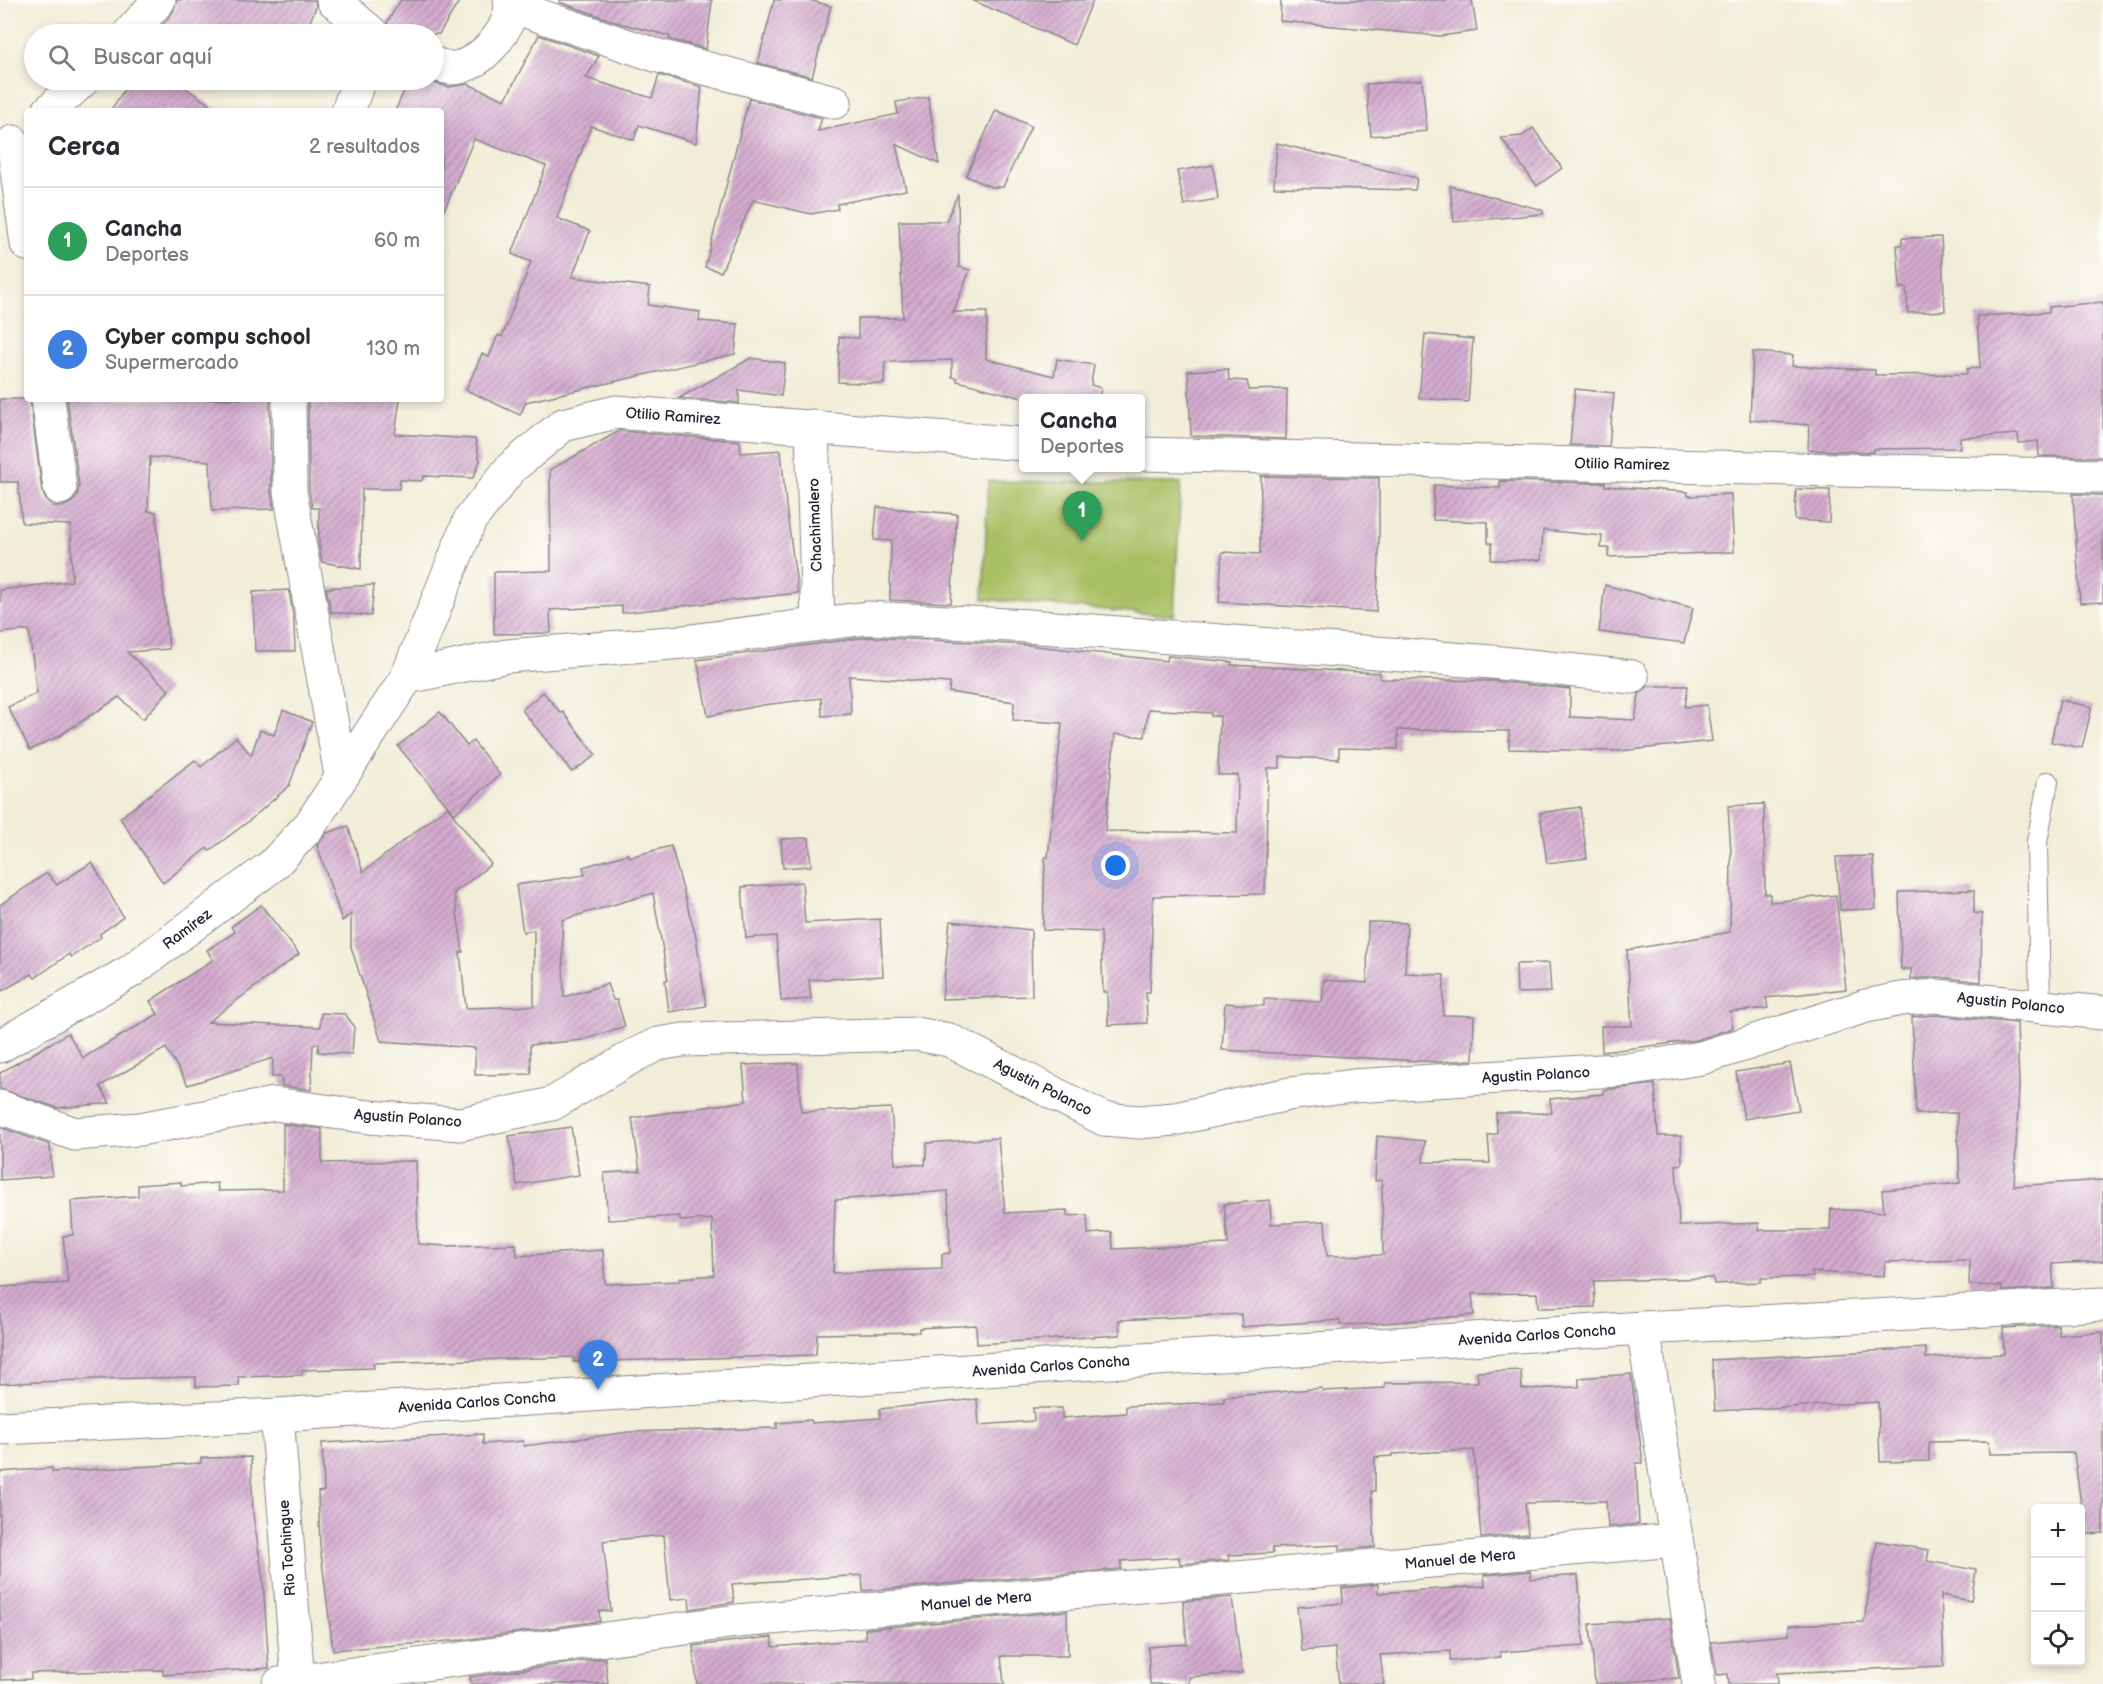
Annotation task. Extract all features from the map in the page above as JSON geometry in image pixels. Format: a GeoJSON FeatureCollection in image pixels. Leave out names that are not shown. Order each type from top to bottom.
{"type":"FeatureCollection","features":[{"type":"Feature","properties":{"kind":"street"},"geometry":{"type":"LineString","coordinates":[[138,24],[159,0]]}},
{"type":"Feature","properties":{"kind":"street"},"geometry":{"type":"LineString","coordinates":[[333,0],[361,24]]}},
{"type":"Feature","properties":{"kind":"street"},"geometry":{"type":"LineString","coordinates":[[444,66],[452,68],[467,65],[485,53],[500,38],[510,3],[655,55],[835,102]]}},
{"type":"Feature","properties":{"kind":"street"},"geometry":{"type":"LineString","coordinates":[[52,108],[72,90]]}},
{"type":"Feature","properties":{"kind":"street"},"geometry":{"type":"LineString","coordinates":[[349,108],[355,90]]}},
{"type":"Feature","properties":{"kind":"street"},"geometry":{"type":"LineString","coordinates":[[14,140],[24,220]]}},
{"type":"Feature","properties":{"kind":"street"},"geometry":{"type":"LineString","coordinates":[[48,402],[60,488]]}},
{"type":"Feature","properties":{"kind":"street"},"geometry":{"type":"LineString","coordinates":[[289,402],[290,492],[341,775]]}},
{"type":"Feature","properties":{"kind":"street","name":"Otilio Ramirez"},"geometry":{"type":"LineString","coordinates":[[341,775],[406,677],[470,520],[511,468],[563,425],[616,412],[1019,444]]}},
{"type":"Feature","properties":{"kind":"street","name":"Chachimalero"},"geometry":{"type":"LineString","coordinates":[[812,426],[818,623]]}},
{"type":"Feature","properties":{"kind":"street","name":"Otilio Ramirez"},"geometry":{"type":"LineString","coordinates":[[1145,454],[2103,476]]}},
{"type":"Feature","properties":{"kind":"street"},"geometry":{"type":"LineString","coordinates":[[406,677],[507,656],[683,642],[867,618],[1029,626],[1492,662],[1632,677]]}},
{"type":"Feature","properties":{"kind":"street","name":"Ramírez"},"geometry":{"type":"LineString","coordinates":[[0,1046],[131,971],[273,865],[310,825],[341,775]]}},
{"type":"Feature","properties":{"kind":"street","name":"Agustin Polanco"},"geometry":{"type":"LineString","coordinates":[[0,1107],[75,1134],[140,1129],[274,1104],[369,1117],[460,1124],[552,1104],[600,1073],[658,1044],[682,1040],[916,1034],[949,1040],[1104,1119],[1139,1122],[1175,1119],[1289,1094],[1353,1086],[1633,1069],[1678,1063],[1866,1006],[1901,999],[1936,996],[2103,1013]]}},
{"type":"Feature","properties":{"kind":"street","name":"Avenida Carlos Concha"},"geometry":{"type":"LineString","coordinates":[[0,1428],[277,1415],[1643,1328],[2103,1304]]}},
{"type":"Feature","properties":{"kind":"street"},"geometry":{"type":"LineString","coordinates":[[1643,1328],[1675,1540],[1700,1684]]}},
{"type":"Feature","properties":{"kind":"street","name":"Rio Tochingue"},"geometry":{"type":"LineString","coordinates":[[277,1415],[288,1683]]}},
{"type":"Feature","properties":{"kind":"street","name":"Manuel de Mera"},"geometry":{"type":"LineString","coordinates":[[288,1683],[737,1621],[1675,1540]]}},
{"type":"Feature","properties":{"kind":"lane"},"geometry":{"type":"LineString","coordinates":[[2040,1006],[2037,842],[2048,782]]}},
{"type":"Feature","properties":{"kind":"green space"},"geometry":{"type":"Polygon","coordinates":[[[988,481],[1181,483],[1174,616],[983,599],[988,481]]]}},
{"type":"Feature","properties":{"kind":"building"},"geometry":{"type":"Polygon","coordinates":[[[177,0],[315,0],[316,7],[309,24],[163,24],[173,12],[177,0]]]}},
{"type":"Feature","properties":{"kind":"building"},"geometry":{"type":"Polygon","coordinates":[[[401,0],[460,0],[444,26],[444,24],[388,24],[401,0]]]}},
{"type":"Feature","properties":{"kind":"building"},"geometry":{"type":"Polygon","coordinates":[[[560,0],[712,0],[706,49],[669,39],[670,36],[619,23],[559,2],[560,0]]]}},
{"type":"Feature","properties":{"kind":"building"},"geometry":{"type":"Polygon","coordinates":[[[774,0],[809,0],[831,6],[812,77],[758,63],[774,0]]]}},
{"type":"Feature","properties":{"kind":"building"},"geometry":{"type":"Polygon","coordinates":[[[972,0],[1093,0],[1074,45],[972,0]]]}},
{"type":"Feature","properties":{"kind":"building"},"geometry":{"type":"Polygon","coordinates":[[[1281,0],[1472,0],[1477,31],[1440,36],[1280,21],[1281,0]]]}},
{"type":"Feature","properties":{"kind":"building"},"geometry":{"type":"Polygon","coordinates":[[[539,35],[599,56],[586,78],[652,98],[659,75],[702,87],[696,143],[639,125],[634,140],[591,126],[557,218],[590,231],[572,277],[650,287],[648,305],[700,312],[699,321],[738,324],[735,354],[526,402],[520,415],[466,390],[482,354],[489,357],[498,335],[502,337],[531,262],[512,254],[546,166],[474,139],[444,211],[444,108],[396,108],[404,90],[444,90],[444,86],[468,84],[505,100],[539,35]]]}},
{"type":"Feature","properties":{"kind":"building"},"geometry":{"type":"Polygon","coordinates":[[[1422,80],[1427,131],[1371,136],[1366,84],[1422,80]]]}},
{"type":"Feature","properties":{"kind":"building"},"geometry":{"type":"Polygon","coordinates":[[[124,90],[189,90],[215,108],[112,108],[124,90]]]}},
{"type":"Feature","properties":{"kind":"building"},"geometry":{"type":"Polygon","coordinates":[[[928,97],[939,164],[896,144],[906,190],[837,204],[838,209],[811,214],[753,200],[721,272],[705,267],[749,99],[822,118],[818,131],[898,114],[896,102],[928,97]]]}},
{"type":"Feature","properties":{"kind":"building"},"geometry":{"type":"Polygon","coordinates":[[[996,110],[1031,126],[1003,187],[991,187],[966,176],[996,110]]]}},
{"type":"Feature","properties":{"kind":"building"},"geometry":{"type":"Polygon","coordinates":[[[1533,128],[1562,168],[1537,186],[1501,138],[1522,136],[1533,128]]]}},
{"type":"Feature","properties":{"kind":"building"},"geometry":{"type":"Polygon","coordinates":[[[1277,143],[1417,178],[1415,190],[1274,187],[1277,143]]]}},
{"type":"Feature","properties":{"kind":"building"},"geometry":{"type":"Polygon","coordinates":[[[1213,165],[1218,199],[1184,205],[1177,171],[1213,165]]]}},
{"type":"Feature","properties":{"kind":"building"},"geometry":{"type":"Polygon","coordinates":[[[1450,186],[1543,210],[1543,214],[1454,222],[1450,186]]]}},
{"type":"Feature","properties":{"kind":"building"},"geometry":{"type":"Polygon","coordinates":[[[958,194],[959,267],[970,270],[953,312],[987,312],[986,359],[1054,376],[1057,359],[1094,365],[1091,385],[1101,388],[1100,394],[1019,394],[1019,397],[957,381],[957,378],[952,377],[952,360],[885,362],[884,384],[838,382],[839,337],[858,338],[858,318],[903,318],[899,221],[946,221],[958,194]]]}},
{"type":"Feature","properties":{"kind":"building"},"geometry":{"type":"Polygon","coordinates":[[[1941,237],[1945,311],[1908,313],[1906,288],[1900,288],[1897,245],[1902,245],[1902,238],[1941,237]]]}},
{"type":"Feature","properties":{"kind":"building"},"geometry":{"type":"Polygon","coordinates":[[[2103,302],[2103,457],[2039,456],[2038,441],[2019,443],[2018,434],[1960,438],[1960,448],[1874,449],[1874,452],[1808,450],[1809,425],[1750,420],[1753,352],[1793,355],[1792,366],[1875,370],[1875,375],[1967,374],[1967,369],[1980,368],[1977,316],[2049,312],[2049,307],[2103,302]]]}},
{"type":"Feature","properties":{"kind":"building"},"geometry":{"type":"Polygon","coordinates":[[[1425,334],[1473,339],[1468,402],[1419,398],[1425,334]]]}},
{"type":"Feature","properties":{"kind":"building"},"geometry":{"type":"Polygon","coordinates":[[[751,358],[785,363],[781,396],[739,390],[739,403],[679,398],[751,358]]]}},
{"type":"Feature","properties":{"kind":"building"},"geometry":{"type":"Polygon","coordinates":[[[1228,369],[1229,380],[1247,381],[1249,390],[1287,389],[1286,439],[1191,436],[1188,371],[1228,369]]]}},
{"type":"Feature","properties":{"kind":"building"},"geometry":{"type":"Polygon","coordinates":[[[1575,389],[1614,393],[1609,446],[1570,445],[1575,389]]]}},
{"type":"Feature","properties":{"kind":"building"},"geometry":{"type":"Polygon","coordinates":[[[0,399],[24,399],[24,402],[30,402],[42,491],[46,500],[53,506],[62,507],[72,502],[77,496],[79,486],[67,402],[270,402],[271,492],[274,509],[212,511],[210,461],[150,457],[148,511],[156,512],[169,649],[127,652],[169,690],[143,719],[119,697],[59,736],[30,750],[8,707],[37,693],[29,630],[0,633],[0,590],[72,581],[71,525],[22,523],[18,482],[0,482],[0,399]]]}},
{"type":"Feature","properties":{"kind":"building"},"geometry":{"type":"Polygon","coordinates":[[[308,402],[400,402],[395,434],[475,439],[480,461],[473,478],[424,476],[421,481],[400,480],[399,489],[362,489],[361,569],[322,562],[319,545],[319,508],[312,508],[309,490],[308,402]]]}},
{"type":"Feature","properties":{"kind":"building"},"geometry":{"type":"Polygon","coordinates":[[[619,431],[740,441],[741,453],[781,450],[798,593],[622,613],[622,606],[550,610],[551,633],[494,634],[494,572],[551,571],[550,470],[619,431]]]}},
{"type":"Feature","properties":{"kind":"building"},"geometry":{"type":"Polygon","coordinates":[[[1261,476],[1379,478],[1379,561],[1376,612],[1219,602],[1222,552],[1260,554],[1261,476]]]}},
{"type":"Feature","properties":{"kind":"building"},"geometry":{"type":"Polygon","coordinates":[[[1500,481],[1605,483],[1605,486],[1688,492],[1688,496],[1731,494],[1734,552],[1608,557],[1609,548],[1601,548],[1602,536],[1543,530],[1541,560],[1491,560],[1492,543],[1488,543],[1488,522],[1433,520],[1434,485],[1500,488],[1500,481]]]}},
{"type":"Feature","properties":{"kind":"building"},"geometry":{"type":"Polygon","coordinates":[[[1796,489],[1830,490],[1829,522],[1795,520],[1796,489]]]}},
{"type":"Feature","properties":{"kind":"building"},"geometry":{"type":"Polygon","coordinates":[[[2073,494],[2103,495],[2103,602],[2080,603],[2073,494]]]}},
{"type":"Feature","properties":{"kind":"building"},"geometry":{"type":"Polygon","coordinates":[[[877,507],[957,514],[951,603],[890,600],[891,541],[874,540],[877,507]]]}},
{"type":"Feature","properties":{"kind":"building"},"geometry":{"type":"Polygon","coordinates":[[[374,585],[371,616],[331,612],[326,588],[374,585]]]}},
{"type":"Feature","properties":{"kind":"building"},"geometry":{"type":"Polygon","coordinates":[[[1605,585],[1693,608],[1684,643],[1599,632],[1605,585]]]}},
{"type":"Feature","properties":{"kind":"building"},"geometry":{"type":"Polygon","coordinates":[[[289,590],[294,622],[295,651],[255,651],[253,592],[289,590]]]}},
{"type":"Feature","properties":{"kind":"building"},"geometry":{"type":"Polygon","coordinates":[[[868,637],[1028,645],[1167,661],[1168,656],[1232,662],[1231,665],[1380,673],[1380,679],[1494,681],[1570,689],[1570,717],[1635,720],[1639,694],[1648,686],[1688,686],[1685,707],[1707,705],[1712,741],[1621,751],[1509,749],[1509,731],[1398,730],[1398,749],[1339,748],[1339,759],[1280,757],[1280,768],[1268,768],[1265,894],[1153,896],[1150,992],[1146,992],[1147,1023],[1108,1025],[1107,992],[1103,992],[1101,932],[1043,930],[1045,857],[1048,857],[1062,723],[1013,720],[1014,702],[949,692],[950,683],[849,676],[851,714],[822,716],[821,698],[763,705],[708,716],[697,660],[868,637]],[[1148,709],[1145,737],[1115,734],[1105,831],[1237,833],[1238,775],[1218,775],[1220,716],[1211,716],[1211,713],[1148,709]]]}},
{"type":"Feature","properties":{"kind":"building"},"geometry":{"type":"Polygon","coordinates":[[[543,692],[561,713],[563,712],[596,755],[572,772],[522,710],[543,692]]]}},
{"type":"Feature","properties":{"kind":"building"},"geometry":{"type":"Polygon","coordinates":[[[2060,700],[2092,707],[2082,748],[2051,742],[2060,700]]]}},
{"type":"Feature","properties":{"kind":"building"},"geometry":{"type":"Polygon","coordinates":[[[283,710],[312,722],[289,786],[249,821],[209,851],[207,848],[163,883],[120,818],[195,760],[201,767],[236,737],[251,755],[260,730],[274,735],[283,710]]]}},
{"type":"Feature","properties":{"kind":"building"},"geometry":{"type":"Polygon","coordinates":[[[440,712],[467,746],[473,741],[500,775],[454,814],[398,746],[440,712]]]}},
{"type":"Feature","properties":{"kind":"building"},"geometry":{"type":"Polygon","coordinates":[[[1764,804],[1765,894],[1770,894],[1770,902],[1836,895],[1846,989],[1766,998],[1768,1008],[1730,1012],[1733,1028],[1697,1040],[1602,1052],[1601,1026],[1632,1026],[1627,950],[1730,932],[1731,853],[1728,806],[1764,804]]]}},
{"type":"Feature","properties":{"kind":"building"},"geometry":{"type":"Polygon","coordinates":[[[447,807],[491,864],[454,893],[463,952],[460,952],[466,1008],[534,1006],[534,930],[523,932],[516,885],[585,875],[583,867],[628,854],[629,857],[671,846],[696,937],[706,1006],[669,1012],[665,980],[668,980],[653,893],[562,920],[564,997],[607,984],[613,1000],[617,1000],[625,1026],[583,1040],[530,1045],[531,1074],[475,1075],[475,1048],[381,1041],[351,947],[351,914],[342,921],[317,845],[327,833],[348,826],[363,872],[447,807]]]}},
{"type":"Feature","properties":{"kind":"building"},"geometry":{"type":"Polygon","coordinates":[[[1580,807],[1587,858],[1547,863],[1540,813],[1580,807]]]}},
{"type":"Feature","properties":{"kind":"building"},"geometry":{"type":"Polygon","coordinates":[[[809,838],[811,866],[783,868],[781,839],[809,838]]]}},
{"type":"Feature","properties":{"kind":"building"},"geometry":{"type":"Polygon","coordinates":[[[1873,856],[1876,909],[1840,910],[1836,857],[1873,856]]]}},
{"type":"Feature","properties":{"kind":"building"},"geometry":{"type":"Polygon","coordinates":[[[92,862],[123,917],[100,934],[101,937],[71,957],[69,954],[35,978],[32,974],[0,992],[0,905],[47,873],[57,885],[92,862]]]}},
{"type":"Feature","properties":{"kind":"building"},"geometry":{"type":"Polygon","coordinates":[[[802,882],[805,923],[880,919],[883,976],[809,980],[811,999],[781,1001],[776,936],[746,938],[742,887],[802,882]]]}},
{"type":"Feature","properties":{"kind":"building"},"geometry":{"type":"Polygon","coordinates":[[[1974,890],[1974,913],[1982,914],[1981,982],[1938,977],[1911,979],[1911,969],[1901,969],[1899,892],[1974,890]]]}},
{"type":"Feature","properties":{"kind":"building"},"geometry":{"type":"Polygon","coordinates":[[[261,905],[299,954],[208,1022],[320,1027],[321,1013],[345,1014],[354,1026],[352,1054],[318,1052],[319,1043],[313,1045],[311,1090],[282,1086],[281,1077],[272,1077],[273,1058],[188,1085],[166,1048],[100,1086],[110,1103],[58,1108],[0,1089],[0,1073],[68,1033],[83,1058],[158,1014],[150,1001],[213,960],[207,950],[235,932],[231,927],[261,905]]]}},
{"type":"Feature","properties":{"kind":"building"},"geometry":{"type":"Polygon","coordinates":[[[950,921],[1031,930],[1032,996],[942,999],[950,921]]]}},
{"type":"Feature","properties":{"kind":"building"},"geometry":{"type":"Polygon","coordinates":[[[1368,922],[1407,923],[1405,973],[1444,975],[1443,1015],[1474,1016],[1473,1060],[1438,1062],[1222,1050],[1225,1003],[1264,1006],[1264,999],[1322,1002],[1324,980],[1367,983],[1368,922]]]}},
{"type":"Feature","properties":{"kind":"building"},"geometry":{"type":"Polygon","coordinates":[[[1549,963],[1551,992],[1517,993],[1516,964],[1549,963]]]}},
{"type":"Feature","properties":{"kind":"building"},"geometry":{"type":"Polygon","coordinates":[[[1936,1015],[2017,1023],[2019,1087],[2014,1186],[2103,1180],[2103,1261],[2052,1264],[2054,1288],[2002,1291],[2001,1286],[1969,1285],[1970,1260],[1885,1262],[1884,1276],[1812,1272],[1813,1277],[1761,1278],[1761,1282],[1714,1284],[1713,1278],[1594,1281],[1595,1307],[1538,1308],[1537,1293],[1472,1294],[1474,1315],[1373,1324],[1340,1325],[1340,1320],[1242,1327],[1241,1314],[1119,1320],[1120,1335],[977,1344],[976,1325],[919,1328],[919,1332],[817,1334],[816,1355],[574,1362],[573,1357],[373,1363],[374,1368],[302,1370],[302,1375],[238,1377],[239,1386],[196,1387],[196,1377],[0,1384],[0,1287],[68,1283],[63,1236],[73,1235],[71,1201],[138,1196],[138,1185],[181,1182],[181,1186],[217,1183],[218,1191],[283,1190],[283,1124],[322,1129],[322,1163],[416,1161],[418,1244],[446,1246],[516,1244],[517,1256],[603,1250],[605,1284],[680,1281],[680,1278],[714,1275],[712,1219],[680,1221],[680,1216],[608,1220],[604,1173],[640,1171],[632,1118],[746,1101],[743,1065],[798,1063],[801,1112],[891,1108],[895,1164],[925,1165],[927,1143],[998,1138],[1005,1213],[1067,1210],[1067,1216],[1087,1215],[1088,1234],[1112,1232],[1113,1249],[1228,1244],[1224,1204],[1270,1200],[1271,1224],[1325,1221],[1327,1256],[1383,1255],[1382,1180],[1375,1181],[1377,1136],[1425,1141],[1423,1162],[1490,1163],[1488,1135],[1497,1134],[1496,1113],[1552,1113],[1550,1099],[1604,1094],[1604,1090],[1655,1084],[1658,1136],[1681,1136],[1682,1164],[1676,1165],[1679,1226],[1759,1223],[1759,1230],[1830,1230],[1831,1209],[1884,1212],[1882,1190],[1960,1183],[1957,1113],[1916,1114],[1912,1017],[1936,1015]],[[948,1191],[835,1200],[833,1273],[942,1269],[942,1254],[950,1253],[948,1191]]]}},
{"type":"Feature","properties":{"kind":"building"},"geometry":{"type":"Polygon","coordinates":[[[1790,1063],[1799,1110],[1744,1119],[1736,1072],[1790,1063]]]}},
{"type":"Feature","properties":{"kind":"building"},"geometry":{"type":"Polygon","coordinates":[[[0,1127],[50,1145],[52,1176],[0,1180],[0,1127]]]}},
{"type":"Feature","properties":{"kind":"building"},"geometry":{"type":"Polygon","coordinates":[[[571,1127],[579,1175],[517,1185],[509,1136],[571,1127]]]}},
{"type":"Feature","properties":{"kind":"building"},"geometry":{"type":"Polygon","coordinates":[[[2058,1325],[2059,1335],[2103,1332],[2103,1533],[2085,1534],[2085,1504],[2081,1504],[2074,1453],[1990,1454],[1989,1441],[1929,1442],[1929,1461],[1880,1462],[1878,1402],[1715,1411],[1712,1360],[1926,1348],[1926,1358],[2004,1354],[2003,1328],[2058,1325]]]}},
{"type":"Feature","properties":{"kind":"building"},"geometry":{"type":"Polygon","coordinates":[[[1521,1370],[1522,1389],[1579,1387],[1579,1378],[1631,1374],[1643,1463],[1636,1463],[1639,1524],[1608,1527],[1606,1501],[1525,1503],[1528,1534],[1481,1538],[1474,1450],[1393,1454],[1393,1456],[1375,1457],[1375,1491],[1372,1491],[1375,1547],[1340,1550],[1340,1545],[1272,1548],[1273,1553],[1228,1555],[1229,1560],[1180,1564],[1179,1557],[1121,1561],[1121,1569],[863,1591],[862,1575],[732,1584],[734,1602],[690,1609],[689,1598],[670,1600],[664,1535],[603,1541],[611,1611],[599,1611],[600,1621],[463,1640],[333,1650],[320,1545],[318,1492],[324,1491],[322,1443],[483,1434],[483,1444],[523,1441],[524,1446],[629,1432],[777,1428],[777,1423],[880,1418],[880,1409],[977,1399],[979,1425],[1034,1421],[1033,1408],[1062,1408],[1062,1418],[1126,1413],[1126,1406],[1224,1402],[1224,1397],[1322,1388],[1322,1391],[1385,1388],[1385,1383],[1478,1382],[1477,1372],[1521,1370]]]}},
{"type":"Feature","properties":{"kind":"building"},"geometry":{"type":"Polygon","coordinates":[[[251,1457],[253,1514],[263,1579],[269,1668],[163,1675],[163,1670],[31,1673],[31,1679],[0,1680],[0,1472],[52,1468],[52,1472],[201,1463],[201,1458],[251,1457]]]}},
{"type":"Feature","properties":{"kind":"building"},"geometry":{"type":"Polygon","coordinates":[[[1877,1541],[1929,1550],[1927,1561],[1976,1570],[1971,1601],[1941,1595],[1944,1666],[1777,1673],[1778,1684],[1729,1684],[1728,1674],[1717,1675],[1711,1642],[1789,1635],[1789,1625],[1864,1622],[1877,1541]]]}},
{"type":"Feature","properties":{"kind":"building"},"geometry":{"type":"Polygon","coordinates":[[[1530,1571],[1531,1579],[1578,1575],[1584,1646],[1500,1652],[1501,1657],[1450,1661],[1450,1651],[1380,1655],[1384,1684],[1339,1684],[1335,1648],[1302,1651],[1297,1607],[1343,1603],[1342,1588],[1378,1584],[1378,1593],[1485,1586],[1484,1575],[1530,1571]]]}},
{"type":"Feature","properties":{"kind":"building"},"geometry":{"type":"Polygon","coordinates":[[[1232,1597],[1242,1673],[1189,1677],[1189,1684],[1150,1684],[1148,1647],[1187,1644],[1183,1601],[1232,1597]]]}},
{"type":"Feature","properties":{"kind":"building"},"geometry":{"type":"Polygon","coordinates":[[[1067,1611],[1068,1656],[1001,1656],[1004,1684],[697,1684],[693,1646],[772,1637],[773,1647],[866,1639],[865,1629],[1067,1611]]]}},
{"type":"Feature","properties":{"kind":"building"},"geometry":{"type":"Polygon","coordinates":[[[1670,1618],[1679,1678],[1595,1684],[1590,1624],[1670,1618]]]}},
{"type":"Feature","properties":{"kind":"building"},"geometry":{"type":"Polygon","coordinates":[[[605,1658],[608,1684],[471,1684],[470,1677],[605,1658]]]}},
{"type":"Feature","properties":{"kind":"place","name":"Cancha"},"geometry":{"type":"Point","coordinates":[1082,541]}},
{"type":"Feature","properties":{"kind":"place","name":"Cyber compu school"},"geometry":{"type":"Point","coordinates":[598,1390]}}]}
